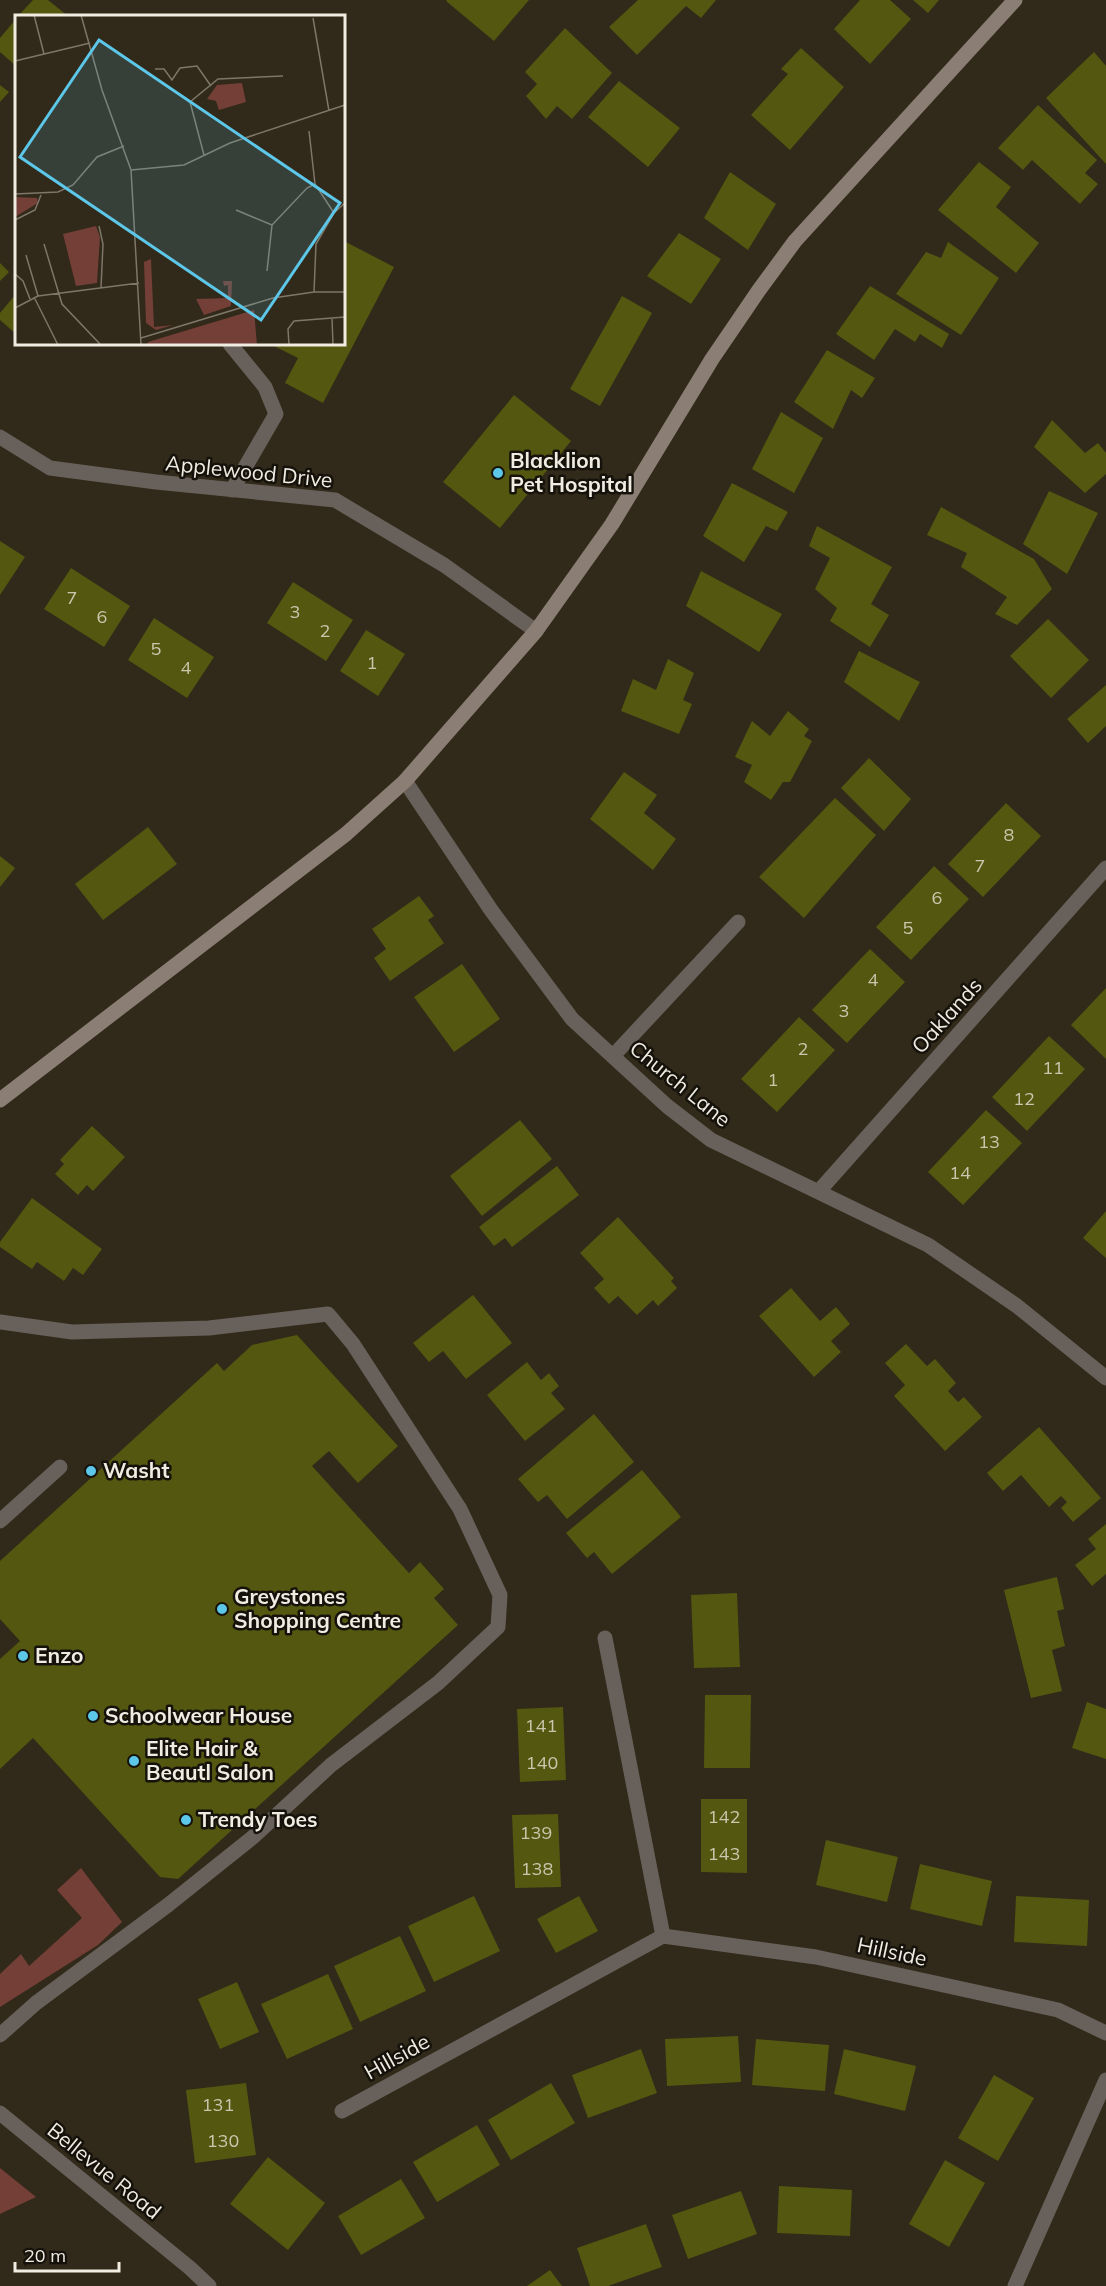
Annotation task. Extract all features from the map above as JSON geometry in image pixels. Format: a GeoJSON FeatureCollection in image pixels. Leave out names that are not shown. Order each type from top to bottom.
{"type":"FeatureCollection","features":[{"type":"Feature","properties":{"kind":"main road"},"geometry":{"type":"LineString","coordinates":[[0,1100],[346,834],[405,781],[536,632],[612,524],[712,359],[795,241],[1015,0]]}},
{"type":"Feature","properties":{"kind":"street"},"geometry":{"type":"LineString","coordinates":[[231,345],[265,387],[276,414],[232,490]]}},
{"type":"Feature","properties":{"kind":"street","name":"Applewood Drive"},"geometry":{"type":"LineString","coordinates":[[0,437],[50,468],[156,482],[335,500],[444,565],[536,632]]}},
{"type":"Feature","properties":{"kind":"street","name":"Church Lane"},"geometry":{"type":"LineString","coordinates":[[405,781],[491,910],[572,1019],[667,1106],[711,1140],[928,1245],[1017,1306],[1106,1378]]}},
{"type":"Feature","properties":{"kind":"street","name":"Oaklands"},"geometry":{"type":"LineString","coordinates":[[819,1191],[1106,868]]}},
{"type":"Feature","properties":{"kind":"street"},"geometry":{"type":"LineString","coordinates":[[613,1056],[738,922]]}},
{"type":"Feature","properties":{"kind":"street"},"geometry":{"type":"LineString","coordinates":[[0,1322],[72,1332],[209,1328],[328,1314],[353,1344],[460,1509],[500,1595],[498,1627],[438,1683],[331,1765],[253,1837],[177,1899],[36,2003],[0,2035]]}},
{"type":"Feature","properties":{"kind":"street"},"geometry":{"type":"LineString","coordinates":[[0,1520],[60,1467]]}},
{"type":"Feature","properties":{"kind":"street"},"geometry":{"type":"LineString","coordinates":[[605,1638],[663,1936]]}},
{"type":"Feature","properties":{"kind":"street","name":"Hillside"},"geometry":{"type":"LineString","coordinates":[[342,2111],[663,1936],[816,1957],[1047,2007],[1106,2033]]}},
{"type":"Feature","properties":{"kind":"street"},"geometry":{"type":"LineString","coordinates":[[1015,2286],[1106,2080]]}},
{"type":"Feature","properties":{"kind":"street","name":"Bellevue Road"},"geometry":{"type":"LineString","coordinates":[[0,2113],[190,2268],[208,2286]]}},
{"type":"Feature","properties":{"kind":"shaded area"},"geometry":{"type":"Polygon","coordinates":[[[81,1868],[122,1922],[98,1945],[0,2007],[0,1974],[21,1954],[29,1966],[82,1918],[57,1890],[81,1868]]]}},
{"type":"Feature","properties":{"kind":"shaded area"},"geometry":{"type":"Polygon","coordinates":[[[0,2168],[36,2197],[0,2214],[0,2168]]]}},
{"type":"Feature","properties":{"kind":"building"},"geometry":{"type":"Polygon","coordinates":[[[33,0],[48,0],[67,15],[19,15],[33,0]]]}},
{"type":"Feature","properties":{"kind":"building"},"geometry":{"type":"Polygon","coordinates":[[[447,0],[529,0],[494,41],[447,0]]]}},
{"type":"Feature","properties":{"kind":"building"},"geometry":{"type":"Polygon","coordinates":[[[638,0],[716,0],[701,18],[686,6],[637,55],[609,27],[638,0]]]}},
{"type":"Feature","properties":{"kind":"building"},"geometry":{"type":"Polygon","coordinates":[[[860,0],[890,0],[911,19],[870,64],[834,29],[860,0]]]}},
{"type":"Feature","properties":{"kind":"building"},"geometry":{"type":"Polygon","coordinates":[[[913,0],[939,0],[928,13],[913,0]]]}},
{"type":"Feature","properties":{"kind":"building"},"geometry":{"type":"Polygon","coordinates":[[[15,20],[15,65],[0,52],[0,38],[15,20]]]}},
{"type":"Feature","properties":{"kind":"building"},"geometry":{"type":"Polygon","coordinates":[[[565,28],[612,73],[572,119],[557,106],[546,119],[526,96],[537,84],[525,72],[565,28]]]}},
{"type":"Feature","properties":{"kind":"building"},"geometry":{"type":"Polygon","coordinates":[[[801,48],[844,87],[790,150],[751,115],[788,74],[781,69],[801,48]]]}},
{"type":"Feature","properties":{"kind":"building"},"geometry":{"type":"Polygon","coordinates":[[[1094,52],[1106,66],[1106,164],[1046,98],[1094,52]]]}},
{"type":"Feature","properties":{"kind":"building"},"geometry":{"type":"Polygon","coordinates":[[[619,81],[680,128],[648,167],[588,117],[619,81]]]}},
{"type":"Feature","properties":{"kind":"building"},"geometry":{"type":"Polygon","coordinates":[[[0,85],[9,92],[0,102],[0,85]]]}},
{"type":"Feature","properties":{"kind":"building"},"geometry":{"type":"Polygon","coordinates":[[[1038,105],[1097,160],[1085,173],[1098,184],[1080,204],[1032,160],[1023,170],[998,148],[1038,105]]]}},
{"type":"Feature","properties":{"kind":"building"},"geometry":{"type":"Polygon","coordinates":[[[979,162],[1011,187],[996,207],[1039,243],[1016,273],[938,210],[979,162]]]}},
{"type":"Feature","properties":{"kind":"building"},"geometry":{"type":"Polygon","coordinates":[[[730,172],[776,204],[748,250],[704,218],[730,172]]]}},
{"type":"Feature","properties":{"kind":"building"},"geometry":{"type":"Polygon","coordinates":[[[679,233],[721,259],[691,304],[647,276],[679,233]]]}},
{"type":"Feature","properties":{"kind":"building"},"geometry":{"type":"Polygon","coordinates":[[[345,242],[394,267],[323,403],[285,383],[298,358],[272,345],[345,345],[345,242]]]}},
{"type":"Feature","properties":{"kind":"building"},"geometry":{"type":"Polygon","coordinates":[[[948,242],[999,278],[961,335],[896,294],[926,252],[941,258],[948,242]]]}},
{"type":"Feature","properties":{"kind":"building"},"geometry":{"type":"Polygon","coordinates":[[[0,263],[9,272],[0,281],[0,263]]]}},
{"type":"Feature","properties":{"kind":"building"},"geometry":{"type":"Polygon","coordinates":[[[870,286],[949,334],[942,348],[920,334],[915,342],[895,329],[874,360],[836,334],[870,286]]]}},
{"type":"Feature","properties":{"kind":"building"},"geometry":{"type":"Polygon","coordinates":[[[15,295],[15,333],[0,320],[0,313],[15,295]]]}},
{"type":"Feature","properties":{"kind":"building"},"geometry":{"type":"Polygon","coordinates":[[[622,296],[652,313],[600,406],[570,389],[622,296]]]}},
{"type":"Feature","properties":{"kind":"building"},"geometry":{"type":"Polygon","coordinates":[[[827,350],[875,378],[862,398],[851,390],[833,429],[794,402],[827,350]]]}},
{"type":"Feature","properties":{"kind":"building","name":"Blacklion Pet Hospital"},"geometry":{"type":"Polygon","coordinates":[[[514,395],[571,441],[500,528],[443,482],[514,395]]]}},
{"type":"Feature","properties":{"kind":"building"},"geometry":{"type":"Polygon","coordinates":[[[781,412],[823,438],[794,493],[752,469],[781,412]]]}},
{"type":"Feature","properties":{"kind":"building"},"geometry":{"type":"Polygon","coordinates":[[[1052,420],[1085,453],[1098,443],[1106,453],[1106,474],[1085,493],[1034,447],[1052,420]]]}},
{"type":"Feature","properties":{"kind":"building"},"geometry":{"type":"Polygon","coordinates":[[[732,483],[788,512],[777,531],[766,526],[744,562],[703,536],[732,483]]]}},
{"type":"Feature","properties":{"kind":"building"},"geometry":{"type":"Polygon","coordinates":[[[1049,491],[1098,513],[1067,574],[1023,544],[1049,491]]]}},
{"type":"Feature","properties":{"kind":"building"},"geometry":{"type":"Polygon","coordinates":[[[941,507],[1034,559],[1052,589],[1017,625],[995,614],[1007,597],[961,567],[967,553],[927,535],[941,507]]]}},
{"type":"Feature","properties":{"kind":"building"},"geometry":{"type":"Polygon","coordinates":[[[817,526],[892,567],[871,604],[889,615],[870,647],[830,621],[837,608],[815,589],[830,558],[809,546],[817,526]]]}},
{"type":"Feature","properties":{"kind":"building"},"geometry":{"type":"Polygon","coordinates":[[[0,541],[25,557],[0,595],[0,541]]]}},
{"type":"Feature","properties":{"kind":"building"},"geometry":{"type":"Polygon","coordinates":[[[71,568],[130,606],[104,647],[44,609],[71,568]]]}},
{"type":"Feature","properties":{"kind":"building"},"geometry":{"type":"Polygon","coordinates":[[[701,571],[782,614],[759,652],[686,606],[701,571]]]}},
{"type":"Feature","properties":{"kind":"building"},"geometry":{"type":"Polygon","coordinates":[[[293,582],[353,620],[326,661],[267,623],[293,582]]]}},
{"type":"Feature","properties":{"kind":"building"},"geometry":{"type":"Polygon","coordinates":[[[154,618],[214,657],[187,698],[128,660],[154,618]]]}},
{"type":"Feature","properties":{"kind":"building"},"geometry":{"type":"Polygon","coordinates":[[[1048,619],[1089,660],[1051,698],[1010,656],[1048,619]]]}},
{"type":"Feature","properties":{"kind":"building"},"geometry":{"type":"Polygon","coordinates":[[[366,630],[405,654],[378,696],[340,671],[366,630]]]}},
{"type":"Feature","properties":{"kind":"building"},"geometry":{"type":"Polygon","coordinates":[[[859,651],[920,682],[899,721],[844,682],[859,651]]]}},
{"type":"Feature","properties":{"kind":"building"},"geometry":{"type":"Polygon","coordinates":[[[668,659],[694,673],[683,700],[692,704],[679,734],[621,711],[633,679],[656,690],[668,659]]]}},
{"type":"Feature","properties":{"kind":"building"},"geometry":{"type":"Polygon","coordinates":[[[1106,685],[1106,726],[1088,743],[1067,719],[1106,685]]]}},
{"type":"Feature","properties":{"kind":"building"},"geometry":{"type":"Polygon","coordinates":[[[788,711],[809,729],[804,736],[812,741],[790,782],[783,782],[771,800],[744,782],[752,765],[735,757],[752,721],[770,736],[788,711]]]}},
{"type":"Feature","properties":{"kind":"building"},"geometry":{"type":"Polygon","coordinates":[[[869,758],[911,799],[884,831],[841,788],[869,758]]]}},
{"type":"Feature","properties":{"kind":"building"},"geometry":{"type":"Polygon","coordinates":[[[624,772],[657,795],[644,813],[676,839],[653,870],[590,819],[624,772]]]}},
{"type":"Feature","properties":{"kind":"building"},"geometry":{"type":"Polygon","coordinates":[[[835,798],[876,835],[804,918],[759,877],[835,798]]]}},
{"type":"Feature","properties":{"kind":"building"},"geometry":{"type":"Polygon","coordinates":[[[1006,803],[1041,836],[983,897],[948,864],[1006,803]]]}},
{"type":"Feature","properties":{"kind":"building"},"geometry":{"type":"Polygon","coordinates":[[[148,827],[177,864],[103,920],[75,884],[148,827]]]}},
{"type":"Feature","properties":{"kind":"building"},"geometry":{"type":"Polygon","coordinates":[[[0,856],[15,868],[0,887],[0,856]]]}},
{"type":"Feature","properties":{"kind":"building"},"geometry":{"type":"Polygon","coordinates":[[[934,866],[969,899],[911,960],[876,927],[934,866]]]}},
{"type":"Feature","properties":{"kind":"building"},"geometry":{"type":"Polygon","coordinates":[[[419,896],[434,916],[428,920],[444,943],[390,981],[374,958],[386,949],[372,929],[419,896]]]}},
{"type":"Feature","properties":{"kind":"building"},"geometry":{"type":"Polygon","coordinates":[[[870,949],[905,982],[847,1043],[812,1010],[870,949]]]}},
{"type":"Feature","properties":{"kind":"building"},"geometry":{"type":"Polygon","coordinates":[[[462,964],[500,1019],[454,1052],[414,997],[462,964]]]}},
{"type":"Feature","properties":{"kind":"building"},"geometry":{"type":"Polygon","coordinates":[[[1106,988],[1106,1059],[1071,1025],[1106,988]]]}},
{"type":"Feature","properties":{"kind":"building"},"geometry":{"type":"Polygon","coordinates":[[[799,1017],[835,1050],[777,1112],[741,1079],[799,1017]]]}},
{"type":"Feature","properties":{"kind":"building"},"geometry":{"type":"Polygon","coordinates":[[[1049,1036],[1085,1069],[1027,1131],[992,1097],[1049,1036]]]}},
{"type":"Feature","properties":{"kind":"building"},"geometry":{"type":"Polygon","coordinates":[[[986,1110],[1022,1143],[963,1205],[928,1172],[986,1110]]]}},
{"type":"Feature","properties":{"kind":"building"},"geometry":{"type":"Polygon","coordinates":[[[520,1120],[552,1159],[482,1216],[450,1176],[520,1120]]]}},
{"type":"Feature","properties":{"kind":"building"},"geometry":{"type":"Polygon","coordinates":[[[92,1126],[125,1157],[93,1191],[87,1185],[78,1195],[55,1174],[64,1164],[60,1160],[92,1126]]]}},
{"type":"Feature","properties":{"kind":"building"},"geometry":{"type":"Polygon","coordinates":[[[557,1166],[579,1195],[512,1247],[505,1238],[494,1246],[479,1227],[557,1166]]]}},
{"type":"Feature","properties":{"kind":"building"},"geometry":{"type":"Polygon","coordinates":[[[32,1198],[102,1249],[83,1275],[73,1268],[64,1281],[37,1262],[32,1269],[0,1247],[0,1242],[32,1198]]]}},
{"type":"Feature","properties":{"kind":"building"},"geometry":{"type":"Polygon","coordinates":[[[1106,1211],[1106,1258],[1083,1238],[1106,1211]]]}},
{"type":"Feature","properties":{"kind":"building"},"geometry":{"type":"Polygon","coordinates":[[[618,1217],[674,1278],[671,1281],[677,1288],[658,1306],[653,1300],[637,1315],[618,1296],[609,1304],[594,1288],[604,1279],[580,1253],[618,1217]]]}},
{"type":"Feature","properties":{"kind":"building"},"geometry":{"type":"Polygon","coordinates":[[[791,1288],[820,1321],[836,1307],[850,1324],[831,1341],[841,1352],[814,1377],[759,1316],[791,1288]]]}},
{"type":"Feature","properties":{"kind":"building"},"geometry":{"type":"Polygon","coordinates":[[[473,1295],[512,1343],[466,1379],[443,1351],[429,1362],[413,1343],[473,1295]]]}},
{"type":"Feature","properties":{"kind":"building","name":"Greystones Shopping Centre"},"geometry":{"type":"Polygon","coordinates":[[[297,1335],[398,1446],[358,1483],[329,1451],[312,1466],[409,1573],[420,1562],[444,1589],[434,1598],[458,1625],[178,1879],[160,1877],[33,1738],[0,1769],[0,1659],[20,1641],[0,1619],[0,1561],[217,1363],[224,1371],[252,1345],[297,1335]]]}},
{"type":"Feature","properties":{"kind":"building"},"geometry":{"type":"Polygon","coordinates":[[[906,1344],[927,1366],[935,1359],[956,1383],[948,1391],[958,1402],[964,1397],[982,1417],[945,1451],[894,1396],[905,1385],[885,1363],[906,1344]]]}},
{"type":"Feature","properties":{"kind":"building"},"geometry":{"type":"Polygon","coordinates":[[[527,1362],[541,1380],[549,1373],[559,1386],[551,1393],[565,1409],[525,1441],[487,1395],[527,1362]]]}},
{"type":"Feature","properties":{"kind":"building"},"geometry":{"type":"Polygon","coordinates":[[[594,1414],[634,1462],[567,1519],[547,1495],[538,1502],[518,1479],[594,1414]]]}},
{"type":"Feature","properties":{"kind":"building"},"geometry":{"type":"Polygon","coordinates":[[[1039,1427],[1101,1498],[1073,1522],[1061,1508],[1067,1502],[1061,1496],[1049,1507],[1021,1475],[1003,1491],[987,1473],[1039,1427]]]}},
{"type":"Feature","properties":{"kind":"building"},"geometry":{"type":"Polygon","coordinates":[[[642,1470],[681,1517],[612,1574],[594,1552],[587,1558],[566,1533],[642,1470]]]}},
{"type":"Feature","properties":{"kind":"building"},"geometry":{"type":"Polygon","coordinates":[[[1106,1524],[1106,1574],[1092,1586],[1075,1565],[1096,1549],[1088,1539],[1106,1524]]]}},
{"type":"Feature","properties":{"kind":"building"},"geometry":{"type":"Polygon","coordinates":[[[1057,1577],[1064,1609],[1057,1611],[1065,1646],[1052,1650],[1062,1691],[1031,1698],[1004,1590],[1057,1577]]]}},
{"type":"Feature","properties":{"kind":"building"},"geometry":{"type":"Polygon","coordinates":[[[737,1593],[740,1667],[694,1668],[691,1595],[737,1593]]]}},
{"type":"Feature","properties":{"kind":"building"},"geometry":{"type":"Polygon","coordinates":[[[705,1695],[751,1695],[750,1768],[704,1768],[705,1695]]]}},
{"type":"Feature","properties":{"kind":"building"},"geometry":{"type":"Polygon","coordinates":[[[1087,1702],[1106,1709],[1106,1759],[1072,1748],[1087,1702]]]}},
{"type":"Feature","properties":{"kind":"building"},"geometry":{"type":"Polygon","coordinates":[[[563,1707],[566,1780],[520,1782],[517,1709],[563,1707]]]}},
{"type":"Feature","properties":{"kind":"building"},"geometry":{"type":"Polygon","coordinates":[[[701,1799],[747,1799],[747,1873],[701,1872],[701,1799]]]}},
{"type":"Feature","properties":{"kind":"building"},"geometry":{"type":"Polygon","coordinates":[[[558,1814],[561,1887],[515,1888],[512,1815],[558,1814]]]}},
{"type":"Feature","properties":{"kind":"building"},"geometry":{"type":"Polygon","coordinates":[[[826,1840],[898,1857],[887,1902],[816,1885],[826,1840]]]}},
{"type":"Feature","properties":{"kind":"building"},"geometry":{"type":"Polygon","coordinates":[[[920,1864],[992,1881],[982,1926],[910,1909],[920,1864]]]}},
{"type":"Feature","properties":{"kind":"building"},"geometry":{"type":"Polygon","coordinates":[[[474,1896],[500,1951],[434,1982],[408,1926],[474,1896]]]}},
{"type":"Feature","properties":{"kind":"building"},"geometry":{"type":"Polygon","coordinates":[[[579,1896],[598,1931],[556,1953],[537,1919],[579,1896]]]}},
{"type":"Feature","properties":{"kind":"building"},"geometry":{"type":"Polygon","coordinates":[[[1016,1896],[1089,1900],[1087,1946],[1014,1942],[1016,1896]]]}},
{"type":"Feature","properties":{"kind":"building"},"geometry":{"type":"Polygon","coordinates":[[[400,1936],[426,1991],[360,2022],[334,1966],[400,1936]]]}},
{"type":"Feature","properties":{"kind":"building"},"geometry":{"type":"Polygon","coordinates":[[[328,1974],[353,2029],[287,2059],[261,2004],[328,1974]]]}},
{"type":"Feature","properties":{"kind":"building"},"geometry":{"type":"Polygon","coordinates":[[[237,1982],[259,2032],[220,2049],[198,1999],[237,1982]]]}},
{"type":"Feature","properties":{"kind":"building"},"geometry":{"type":"Polygon","coordinates":[[[738,2036],[741,2082],[667,2086],[665,2039],[738,2036]]]}},
{"type":"Feature","properties":{"kind":"building"},"geometry":{"type":"Polygon","coordinates":[[[756,2039],[829,2045],[825,2091],[752,2085],[756,2039]]]}},
{"type":"Feature","properties":{"kind":"building"},"geometry":{"type":"Polygon","coordinates":[[[641,2049],[657,2093],[588,2118],[572,2075],[641,2049]]]}},
{"type":"Feature","properties":{"kind":"building"},"geometry":{"type":"Polygon","coordinates":[[[844,2049],[916,2066],[905,2111],[834,2094],[844,2049]]]}},
{"type":"Feature","properties":{"kind":"building"},"geometry":{"type":"Polygon","coordinates":[[[994,2075],[1034,2098],[998,2161],[958,2138],[994,2075]]]}},
{"type":"Feature","properties":{"kind":"building"},"geometry":{"type":"Polygon","coordinates":[[[246,2083],[256,2155],[195,2163],[186,2090],[246,2083]]]}},
{"type":"Feature","properties":{"kind":"building"},"geometry":{"type":"Polygon","coordinates":[[[551,2083],[575,2123],[511,2160],[488,2120],[551,2083]]]}},
{"type":"Feature","properties":{"kind":"building"},"geometry":{"type":"Polygon","coordinates":[[[477,2125],[500,2165],[437,2202],[413,2162],[477,2125]]]}},
{"type":"Feature","properties":{"kind":"building"},"geometry":{"type":"Polygon","coordinates":[[[268,2157],[325,2203],[288,2250],[230,2204],[268,2157]]]}},
{"type":"Feature","properties":{"kind":"building"},"geometry":{"type":"Polygon","coordinates":[[[945,2160],[985,2183],[949,2247],[909,2224],[945,2160]]]}},
{"type":"Feature","properties":{"kind":"building"},"geometry":{"type":"Polygon","coordinates":[[[401,2179],[425,2218],[361,2255],[338,2216],[401,2179]]]}},
{"type":"Feature","properties":{"kind":"building"},"geometry":{"type":"Polygon","coordinates":[[[779,2186],[852,2190],[850,2236],[777,2233],[779,2186]]]}},
{"type":"Feature","properties":{"kind":"building"},"geometry":{"type":"Polygon","coordinates":[[[741,2191],[757,2234],[688,2259],[672,2215],[741,2191]]]}},
{"type":"Feature","properties":{"kind":"building"},"geometry":{"type":"Polygon","coordinates":[[[646,2224],[662,2267],[608,2286],[590,2286],[577,2248],[646,2224]]]}},
{"type":"Feature","properties":{"kind":"building"},"geometry":{"type":"Polygon","coordinates":[[[550,2270],[562,2286],[527,2286],[550,2270]]]}},
{"type":"Feature","properties":{"kind":"place","name":"Blacklion Pet Hospital"},"geometry":{"type":"Point","coordinates":[498,473]}},
{"type":"Feature","properties":{"kind":"place","name":"Washt"},"geometry":{"type":"Point","coordinates":[91,1471]}},
{"type":"Feature","properties":{"kind":"place","name":"Greystones Shopping Centre"},"geometry":{"type":"Point","coordinates":[222,1609]}},
{"type":"Feature","properties":{"kind":"place","name":"Enzo"},"geometry":{"type":"Point","coordinates":[23,1656]}},
{"type":"Feature","properties":{"kind":"place","name":"Schoolwear House"},"geometry":{"type":"Point","coordinates":[93,1716]}},
{"type":"Feature","properties":{"kind":"place","name":"Elite Hair & Beautl Salon"},"geometry":{"type":"Point","coordinates":[134,1761]}},
{"type":"Feature","properties":{"kind":"place","name":"Trendy Toes"},"geometry":{"type":"Point","coordinates":[186,1820]}}]}
